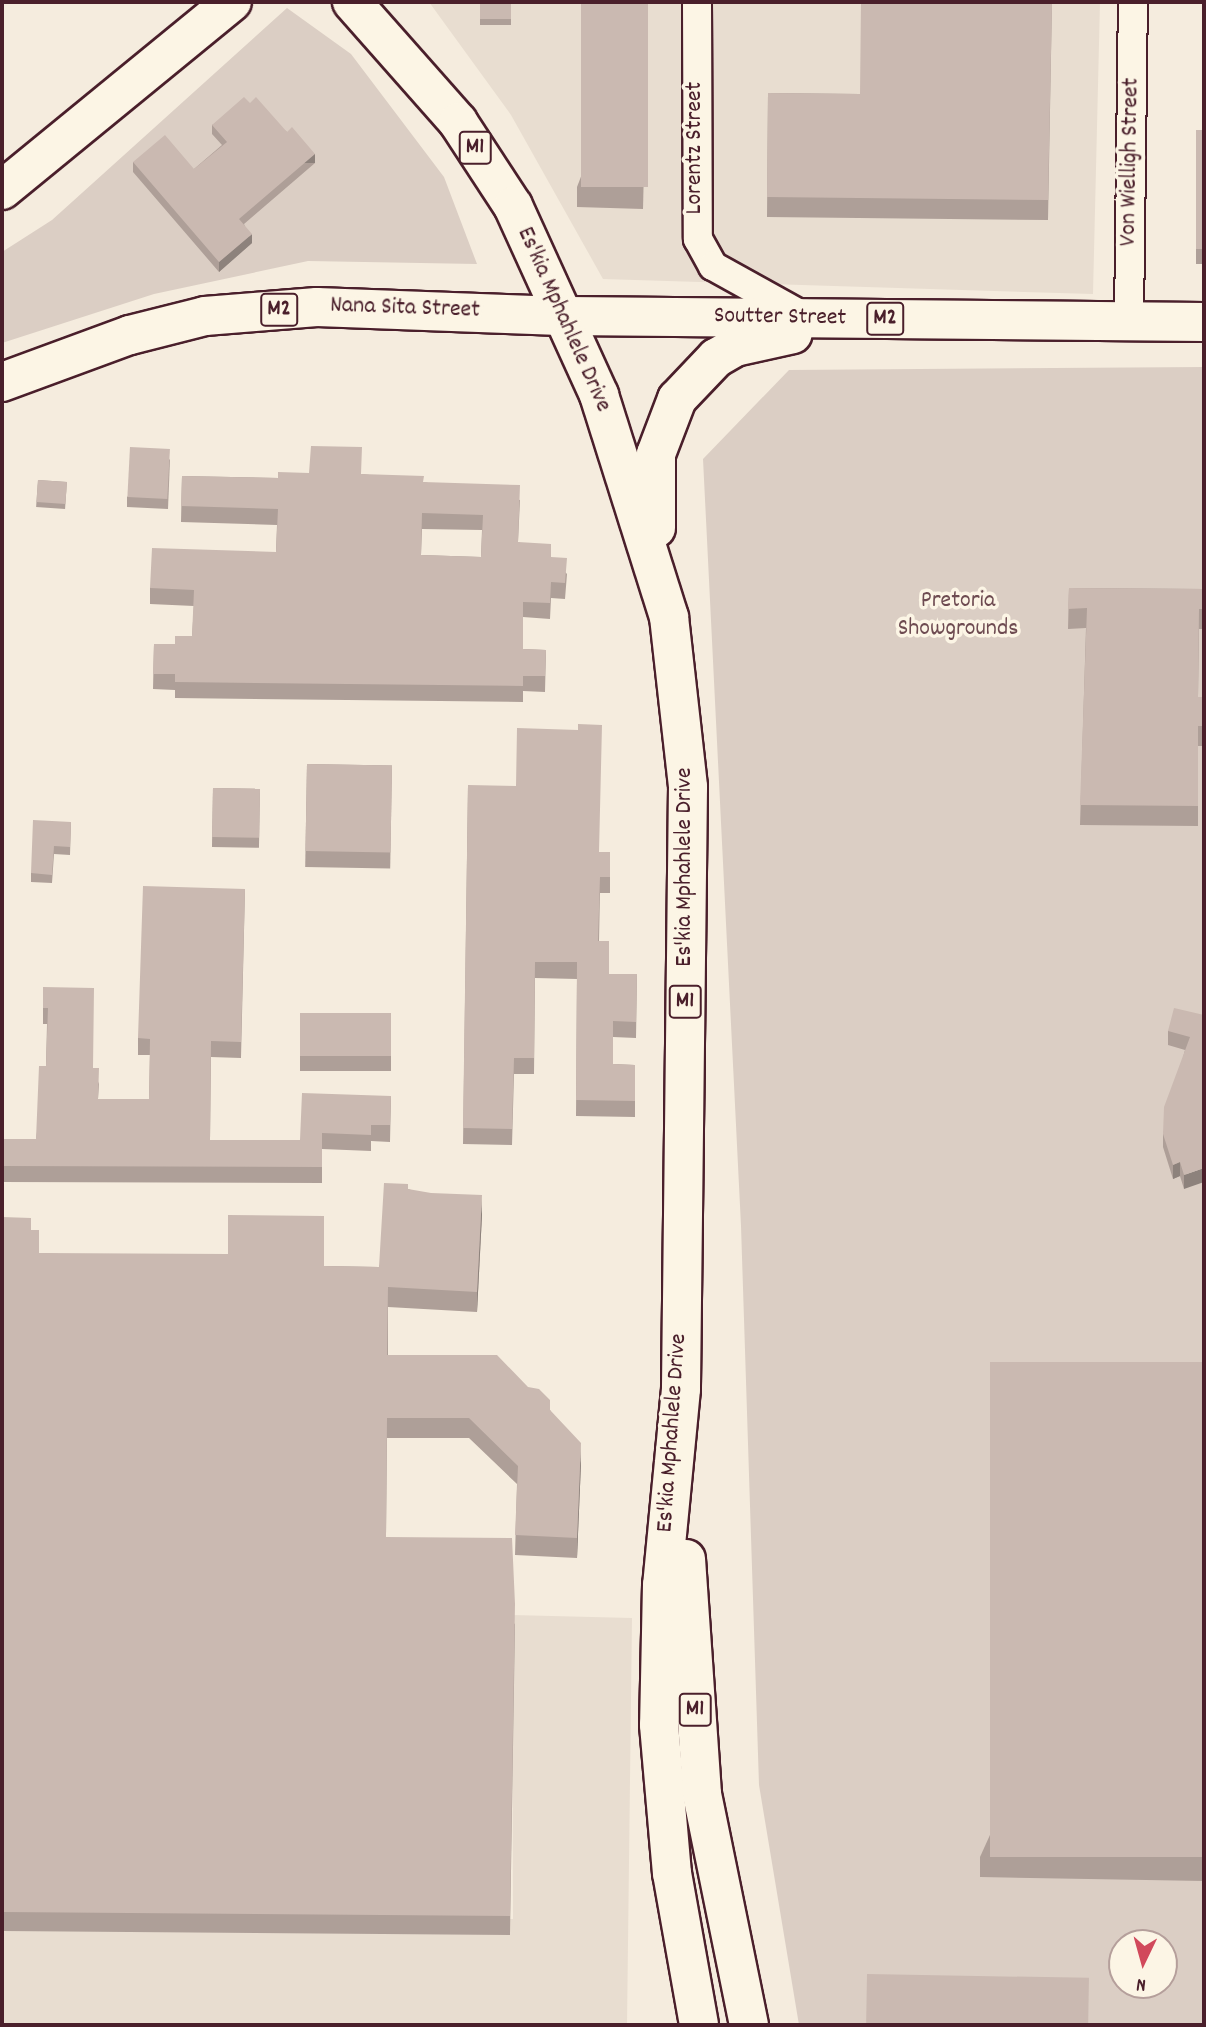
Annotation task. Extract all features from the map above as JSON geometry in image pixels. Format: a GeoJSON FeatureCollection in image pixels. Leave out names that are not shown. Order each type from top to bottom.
{"type":"FeatureCollection","features":[{"type":"Feature","properties":{"kind":"main road"},"geometry":{"type":"LineString","coordinates":[[2,190],[232,2]]}},
{"type":"Feature","properties":{"kind":"main road","name":"Es'kia Mphahlele Drive"},"geometry":{"type":"LineString","coordinates":[[352,2],[458,122],[513,206],[567,316],[607,418],[669,617],[680,687],[688,787],[681,1389],[662,1585],[659,1725],[672,1872],[699,2025]]}},
{"type":"Feature","properties":{"kind":"main road","name":"Nana Sita Street"},"geometry":{"type":"LineString","coordinates":[[2,382],[130,335],[205,316],[354,307],[567,316]]}},
{"type":"Feature","properties":{"kind":"main road","name":"Soutter Street"},"geometry":{"type":"LineString","coordinates":[[567,316],[1204,322]]}},
{"type":"Feature","properties":{"kind":"main road"},"geometry":{"type":"LineString","coordinates":[[669,617],[654,515],[654,479],[667,416],[688,384],[716,358],[753,340],[913,319]]}},
{"type":"Feature","properties":{"kind":"main road","name":"M1"},"geometry":{"type":"LineString","coordinates":[[681,1389],[689,1640],[702,1794],[749,2025]]}},
{"type":"Feature","properties":{"kind":"street","name":"Lorentz Street"},"geometry":{"type":"LineString","coordinates":[[697,2],[698,239],[713,266],[808,318]]}},
{"type":"Feature","properties":{"kind":"street","name":"Von Wielligh Street"},"geometry":{"type":"LineString","coordinates":[[1129,321],[1133,2]]}},
{"type":"Feature","properties":{"kind":"shaded area"},"geometry":{"type":"Polygon","coordinates":[[[429,2],[1100,2],[1093,294],[603,279],[511,115],[429,2]]]}},
{"type":"Feature","properties":{"kind":"shaded area"},"geometry":{"type":"Polygon","coordinates":[[[512,1615],[632,1618],[627,2025],[2,2025],[2,1931],[513,1919],[512,1615]]]}},
{"type":"Feature","properties":{"kind":"green space"},"geometry":{"type":"Polygon","coordinates":[[[287,8],[351,54],[444,177],[477,264],[308,261],[154,294],[2,343],[2,252],[52,220],[287,8]]]}},
{"type":"Feature","properties":{"kind":"green space","name":"Pretoria Showgrounds"},"geometry":{"type":"Polygon","coordinates":[[[1204,367],[1204,2025],[799,2025],[759,1785],[741,1226],[703,459],[789,370],[1204,367]]]}},
{"type":"Feature","properties":{"kind":"building"},"geometry":{"type":"Polygon","coordinates":[[[480,2],[511,2],[511,19],[480,19],[480,2]]]}},
{"type":"Feature","properties":{"kind":"building"},"geometry":{"type":"Polygon","coordinates":[[[581,2],[648,2],[648,187],[581,187],[581,2]]]}},
{"type":"Feature","properties":{"kind":"building"},"geometry":{"type":"Polygon","coordinates":[[[861,2],[1052,2],[1048,200],[767,197],[768,93],[860,94],[861,2]]]}},
{"type":"Feature","properties":{"kind":"building"},"geometry":{"type":"Polygon","coordinates":[[[244,97],[250,103],[256,97],[287,132],[292,127],[315,154],[239,219],[252,234],[219,262],[133,162],[165,135],[194,169],[227,142],[212,125],[244,97]]]}},
{"type":"Feature","properties":{"kind":"building"},"geometry":{"type":"Polygon","coordinates":[[[1196,130],[1204,130],[1204,249],[1196,249],[1196,130]]]}},
{"type":"Feature","properties":{"kind":"building"},"geometry":{"type":"Polygon","coordinates":[[[311,446],[362,447],[361,474],[424,476],[423,482],[520,485],[518,542],[551,544],[551,557],[567,558],[565,583],[551,582],[550,603],[523,602],[523,649],[546,650],[545,676],[523,676],[523,686],[175,682],[175,674],[153,674],[154,644],[175,644],[175,636],[192,636],[194,590],[150,588],[152,548],[276,552],[278,509],[181,506],[182,476],[278,478],[278,472],[309,473],[311,446]],[[422,513],[421,555],[481,557],[483,515],[422,513]]]}},
{"type":"Feature","properties":{"kind":"building"},"geometry":{"type":"Polygon","coordinates":[[[130,447],[170,449],[167,499],[127,497],[130,447]]]}},
{"type":"Feature","properties":{"kind":"building"},"geometry":{"type":"Polygon","coordinates":[[[38,480],[67,482],[65,504],[36,502],[38,480]]]}},
{"type":"Feature","properties":{"kind":"building"},"geometry":{"type":"Polygon","coordinates":[[[1069,588],[1204,589],[1204,609],[1199,609],[1198,697],[1204,697],[1204,726],[1198,726],[1198,806],[1080,805],[1087,608],[1068,609],[1069,588]]]}},
{"type":"Feature","properties":{"kind":"building"},"geometry":{"type":"Polygon","coordinates":[[[578,724],[602,725],[599,852],[610,852],[610,877],[600,877],[598,941],[609,941],[609,974],[637,974],[636,1022],[613,1021],[613,1064],[635,1065],[635,1101],[576,1100],[577,962],[535,962],[534,1058],[514,1058],[512,1129],[463,1128],[468,785],[516,786],[517,728],[578,730],[578,724]]]}},
{"type":"Feature","properties":{"kind":"building"},"geometry":{"type":"Polygon","coordinates":[[[307,764],[392,765],[390,852],[305,851],[307,764]]]}},
{"type":"Feature","properties":{"kind":"building"},"geometry":{"type":"Polygon","coordinates":[[[213,788],[260,789],[259,838],[212,837],[213,788]]]}},
{"type":"Feature","properties":{"kind":"building"},"geometry":{"type":"Polygon","coordinates":[[[33,820],[71,822],[70,847],[54,846],[52,875],[31,873],[33,820]]]}},
{"type":"Feature","properties":{"kind":"building"},"geometry":{"type":"Polygon","coordinates":[[[143,886],[245,889],[241,1042],[211,1041],[210,1140],[300,1140],[302,1093],[391,1096],[390,1125],[371,1125],[371,1135],[322,1133],[322,1167],[2,1166],[2,1139],[36,1139],[39,1066],[46,1066],[48,1008],[43,1008],[43,987],[94,988],[93,1068],[99,1068],[98,1099],[149,1099],[150,1039],[138,1038],[143,886]]]}},
{"type":"Feature","properties":{"kind":"building"},"geometry":{"type":"Polygon","coordinates":[[[1174,1008],[1204,1015],[1204,1168],[1184,1175],[1180,1162],[1173,1165],[1163,1134],[1164,1107],[1190,1037],[1168,1031],[1174,1008]]]}},
{"type":"Feature","properties":{"kind":"building"},"geometry":{"type":"Polygon","coordinates":[[[300,1013],[391,1013],[391,1056],[300,1056],[300,1013]]]}},
{"type":"Feature","properties":{"kind":"building"},"geometry":{"type":"Polygon","coordinates":[[[384,1183],[408,1184],[408,1189],[431,1193],[482,1195],[477,1292],[388,1287],[387,1355],[497,1355],[528,1387],[539,1389],[550,1400],[550,1410],[581,1443],[577,1538],[515,1535],[518,1466],[469,1418],[387,1418],[386,1537],[512,1538],[515,1604],[510,1916],[2,1912],[2,1217],[31,1218],[31,1230],[39,1230],[39,1253],[228,1254],[228,1215],[324,1216],[324,1266],[379,1267],[384,1183]]]}},
{"type":"Feature","properties":{"kind":"building"},"geometry":{"type":"Polygon","coordinates":[[[990,1362],[1204,1362],[1204,1857],[990,1857],[990,1362]]]}},
{"type":"Feature","properties":{"kind":"building"},"geometry":{"type":"Polygon","coordinates":[[[867,1974],[1089,1978],[1088,2025],[866,2025],[867,1974]]]}}]}
